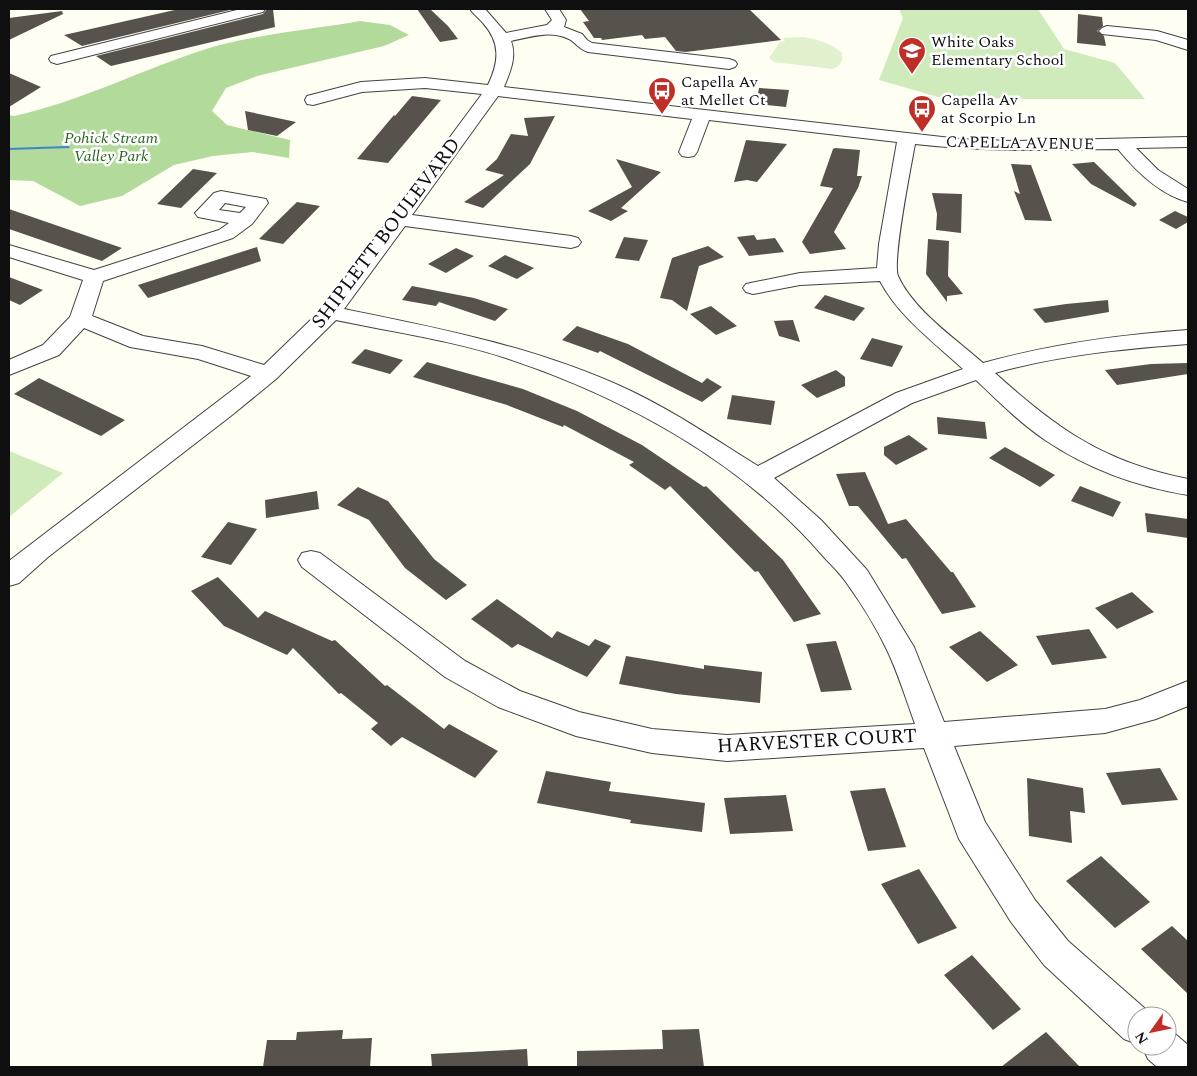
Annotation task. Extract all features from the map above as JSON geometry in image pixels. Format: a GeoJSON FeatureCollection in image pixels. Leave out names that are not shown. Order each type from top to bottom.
{"type":"FeatureCollection","features":[{"type":"Feature","properties":{"kind":"street"},"geometry":{"type":"LineString","coordinates":[[57,58],[258,9]]}},
{"type":"Feature","properties":{"kind":"street"},"geometry":{"type":"LineString","coordinates":[[477,9],[494,25],[502,38],[538,33],[553,28],[558,25],[559,20],[552,9]]}},
{"type":"Feature","properties":{"kind":"street"},"geometry":{"type":"LineString","coordinates":[[553,28],[577,37],[580,43],[588,48],[729,64]]}},
{"type":"Feature","properties":{"kind":"street"},"geometry":{"type":"LineString","coordinates":[[1107,31],[1157,36],[1188,44]]}},
{"type":"Feature","properties":{"kind":"street","name":"SHIPLETT BOULEVARD"},"geometry":{"type":"LineString","coordinates":[[9,576],[39,550],[224,410],[268,374],[330,312],[494,90],[504,69],[506,55],[502,38]]}},
{"type":"Feature","properties":{"kind":"street","name":"CAPELLA AVENUE"},"geometry":{"type":"LineString","coordinates":[[313,100],[361,87],[425,83],[978,145],[1188,142]]}},
{"type":"Feature","properties":{"kind":"street"},"geometry":{"type":"LineString","coordinates":[[688,152],[702,115]]}},
{"type":"Feature","properties":{"kind":"street"},"geometry":{"type":"LineString","coordinates":[[907,138],[889,244],[887,274],[897,294],[911,310],[1030,417],[1055,435],[1090,456],[1129,472],[1188,487]]}},
{"type":"Feature","properties":{"kind":"street"},"geometry":{"type":"LineString","coordinates":[[1122,143],[1139,164],[1153,176],[1188,196]]}},
{"type":"Feature","properties":{"kind":"street"},"geometry":{"type":"LineString","coordinates":[[399,219],[571,242]]}},
{"type":"Feature","properties":{"kind":"street"},"geometry":{"type":"LineString","coordinates":[[9,251],[94,277],[226,234],[245,220]]}},
{"type":"Feature","properties":{"kind":"street"},"geometry":{"type":"LineString","coordinates":[[753,288],[800,279],[887,274]]}},
{"type":"Feature","properties":{"kind":"street"},"geometry":{"type":"LineString","coordinates":[[9,368],[51,350],[80,319],[94,277]]}},
{"type":"Feature","properties":{"kind":"street"},"geometry":{"type":"LineString","coordinates":[[330,312],[463,340],[512,353],[560,370],[622,396],[668,420],[757,477],[812,526],[857,577],[900,647],[971,829],[1023,911],[1056,953],[1127,1017]]}},
{"type":"Feature","properties":{"kind":"street"},"geometry":{"type":"LineString","coordinates":[[80,319],[138,342],[202,353],[268,374]]}},
{"type":"Feature","properties":{"kind":"street"},"geometry":{"type":"LineString","coordinates":[[757,477],[904,398],[979,371],[1036,355],[1093,346],[1188,337]]}},
{"type":"Feature","properties":{"kind":"street","name":"HARVESTER COURT"},"geometry":{"type":"LineString","coordinates":[[311,560],[455,670],[510,699],[576,724],[652,741],[727,748],[934,735],[1105,721],[1145,711],[1188,693]]}},
{"type":"Feature","properties":{"kind":"street"},"geometry":{"type":"LineString","coordinates":[[1173,1056],[1186,1067]]}},
{"type":"Feature","properties":{"kind":"green space"},"geometry":{"type":"Polygon","coordinates":[[[899,9],[1038,9],[1064,49],[1115,63],[1145,99],[938,97],[879,80],[903,18],[899,9]]]}},
{"type":"Feature","properties":{"kind":"green space","name":"Pohick Stream Valley Park"},"geometry":{"type":"Polygon","coordinates":[[[360,21],[390,25],[409,35],[384,46],[257,76],[226,88],[212,111],[227,125],[290,140],[289,158],[253,152],[213,156],[174,165],[122,196],[80,206],[33,181],[9,180],[9,115],[14,116],[61,103],[219,45],[360,21]]]}},
{"type":"Feature","properties":{"kind":"green space"},"geometry":{"type":"Polygon","coordinates":[[[804,37],[824,42],[838,50],[842,53],[841,63],[833,69],[774,62],[769,58],[780,42],[785,41],[783,38],[804,37]]]}},
{"type":"Feature","properties":{"kind":"green space"},"geometry":{"type":"Polygon","coordinates":[[[9,451],[63,473],[9,517],[9,451]]]}},
{"type":"Feature","properties":{"kind":"building"},"geometry":{"type":"Polygon","coordinates":[[[179,9],[234,9],[82,46],[64,35],[179,9]]]}},
{"type":"Feature","properties":{"kind":"building"},"geometry":{"type":"Polygon","coordinates":[[[267,9],[273,9],[275,27],[111,66],[96,56],[263,14],[267,9]]]}},
{"type":"Feature","properties":{"kind":"building"},"geometry":{"type":"Polygon","coordinates":[[[417,9],[430,9],[448,26],[458,39],[440,42],[417,9]]]}},
{"type":"Feature","properties":{"kind":"building"},"geometry":{"type":"Polygon","coordinates":[[[580,9],[749,9],[781,40],[686,52],[676,51],[665,37],[645,39],[642,35],[602,40],[601,38],[594,38],[583,22],[589,21],[580,9]]]}},
{"type":"Feature","properties":{"kind":"building"},"geometry":{"type":"Polygon","coordinates":[[[62,11],[63,14],[9,40],[9,18],[62,11]]]}},
{"type":"Feature","properties":{"kind":"building"},"geometry":{"type":"Polygon","coordinates":[[[1078,14],[1102,17],[1103,26],[1097,31],[1104,36],[1106,46],[1077,43],[1078,14]]]}},
{"type":"Feature","properties":{"kind":"building"},"geometry":{"type":"Polygon","coordinates":[[[9,73],[41,87],[9,107],[9,73]]]}},
{"type":"Feature","properties":{"kind":"building"},"geometry":{"type":"Polygon","coordinates":[[[759,88],[789,90],[786,107],[756,104],[759,88]]]}},
{"type":"Feature","properties":{"kind":"building"},"geometry":{"type":"Polygon","coordinates":[[[412,96],[441,100],[388,163],[357,159],[394,115],[412,96]]]}},
{"type":"Feature","properties":{"kind":"building"},"geometry":{"type":"Polygon","coordinates":[[[245,111],[296,122],[277,136],[248,130],[245,111]]]}},
{"type":"Feature","properties":{"kind":"building"},"geometry":{"type":"Polygon","coordinates":[[[555,116],[530,164],[483,208],[464,202],[504,175],[485,170],[497,159],[511,134],[528,136],[524,118],[555,116]]]}},
{"type":"Feature","properties":{"kind":"building"},"geometry":{"type":"Polygon","coordinates":[[[746,140],[787,144],[757,182],[747,180],[734,182],[746,140]]]}},
{"type":"Feature","properties":{"kind":"building"},"geometry":{"type":"Polygon","coordinates":[[[835,148],[860,150],[857,176],[862,176],[858,188],[834,232],[846,249],[810,254],[802,242],[833,188],[820,186],[835,148]]]}},
{"type":"Feature","properties":{"kind":"building"},"geometry":{"type":"Polygon","coordinates":[[[616,159],[661,172],[621,208],[628,211],[611,221],[588,211],[632,187],[616,159]]]}},
{"type":"Feature","properties":{"kind":"building"},"geometry":{"type":"Polygon","coordinates":[[[1094,162],[1137,204],[1134,207],[1091,184],[1072,164],[1094,162]]]}},
{"type":"Feature","properties":{"kind":"building"},"geometry":{"type":"Polygon","coordinates":[[[1011,164],[1031,165],[1052,221],[1025,220],[1014,191],[1020,194],[1011,164]]]}},
{"type":"Feature","properties":{"kind":"building"},"geometry":{"type":"Polygon","coordinates":[[[193,169],[217,173],[181,208],[157,204],[193,169]]]}},
{"type":"Feature","properties":{"kind":"building"},"geometry":{"type":"Polygon","coordinates":[[[932,193],[962,194],[961,233],[936,230],[937,214],[932,193]]]}},
{"type":"Feature","properties":{"kind":"building"},"geometry":{"type":"Polygon","coordinates":[[[297,202],[320,206],[283,244],[259,239],[297,202]]]}},
{"type":"Feature","properties":{"kind":"building"},"geometry":{"type":"Polygon","coordinates":[[[9,209],[122,248],[102,261],[9,229],[9,209]]]}},
{"type":"Feature","properties":{"kind":"building"},"geometry":{"type":"Polygon","coordinates":[[[1175,211],[1188,217],[1188,222],[1176,229],[1159,220],[1175,211]]]}},
{"type":"Feature","properties":{"kind":"building"},"geometry":{"type":"Polygon","coordinates":[[[754,235],[757,240],[775,238],[784,252],[749,256],[737,237],[754,235]]]}},
{"type":"Feature","properties":{"kind":"building"},"geometry":{"type":"Polygon","coordinates":[[[624,237],[648,240],[639,261],[615,258],[624,237]]]}},
{"type":"Feature","properties":{"kind":"building"},"geometry":{"type":"Polygon","coordinates":[[[928,239],[949,241],[948,276],[963,294],[947,296],[947,302],[926,274],[928,239]]]}},
{"type":"Feature","properties":{"kind":"building"},"geometry":{"type":"Polygon","coordinates":[[[708,246],[724,257],[699,266],[687,311],[672,300],[660,298],[672,258],[708,246]]]}},
{"type":"Feature","properties":{"kind":"building"},"geometry":{"type":"Polygon","coordinates":[[[257,247],[261,261],[148,298],[138,285],[257,247]]]}},
{"type":"Feature","properties":{"kind":"building"},"geometry":{"type":"Polygon","coordinates":[[[456,248],[474,256],[446,273],[428,264],[456,248]]]}},
{"type":"Feature","properties":{"kind":"building"},"geometry":{"type":"Polygon","coordinates":[[[505,255],[534,268],[517,279],[488,266],[505,255]]]}},
{"type":"Feature","properties":{"kind":"building"},"geometry":{"type":"Polygon","coordinates":[[[9,277],[43,290],[20,305],[9,300],[9,277]]]}},
{"type":"Feature","properties":{"kind":"building"},"geometry":{"type":"Polygon","coordinates":[[[412,286],[474,298],[508,309],[495,321],[439,302],[436,306],[402,300],[412,286]]]}},
{"type":"Feature","properties":{"kind":"building"},"geometry":{"type":"Polygon","coordinates":[[[825,295],[865,308],[854,321],[814,308],[825,295]]]}},
{"type":"Feature","properties":{"kind":"building"},"geometry":{"type":"Polygon","coordinates":[[[1108,300],[1109,312],[1045,323],[1033,309],[1066,304],[1108,300]]]}},
{"type":"Feature","properties":{"kind":"building"},"geometry":{"type":"Polygon","coordinates":[[[711,306],[737,326],[716,335],[690,314],[711,306]]]}},
{"type":"Feature","properties":{"kind":"building"},"geometry":{"type":"Polygon","coordinates":[[[793,320],[800,342],[779,336],[774,321],[793,320]]]}},
{"type":"Feature","properties":{"kind":"building"},"geometry":{"type":"Polygon","coordinates":[[[577,326],[628,344],[702,383],[707,378],[722,387],[702,402],[600,351],[598,353],[562,340],[577,326]]]}},
{"type":"Feature","properties":{"kind":"building"},"geometry":{"type":"Polygon","coordinates":[[[872,338],[903,346],[892,367],[860,359],[872,338]]]}},
{"type":"Feature","properties":{"kind":"building"},"geometry":{"type":"Polygon","coordinates":[[[365,349],[403,360],[390,374],[351,363],[365,349]]]}},
{"type":"Feature","properties":{"kind":"building"},"geometry":{"type":"Polygon","coordinates":[[[427,362],[523,389],[577,411],[642,445],[704,487],[706,486],[783,560],[821,614],[794,622],[758,571],[755,572],[670,486],[665,490],[629,465],[634,462],[564,425],[563,427],[507,405],[413,377],[427,362]]]}},
{"type":"Feature","properties":{"kind":"building"},"geometry":{"type":"Polygon","coordinates":[[[1188,363],[1188,374],[1117,385],[1105,370],[1151,364],[1188,363]]]}},
{"type":"Feature","properties":{"kind":"building"},"geometry":{"type":"Polygon","coordinates":[[[836,370],[845,377],[845,386],[817,398],[801,385],[836,370]]]}},
{"type":"Feature","properties":{"kind":"building"},"geometry":{"type":"Polygon","coordinates":[[[39,378],[125,420],[101,436],[14,394],[39,378]]]}},
{"type":"Feature","properties":{"kind":"building"},"geometry":{"type":"Polygon","coordinates":[[[732,395],[775,401],[771,425],[727,419],[732,395]]]}},
{"type":"Feature","properties":{"kind":"building"},"geometry":{"type":"Polygon","coordinates":[[[937,417],[985,422],[987,439],[938,434],[937,417]]]}},
{"type":"Feature","properties":{"kind":"building"},"geometry":{"type":"Polygon","coordinates":[[[909,435],[928,449],[896,465],[884,455],[884,447],[909,435]]]}},
{"type":"Feature","properties":{"kind":"building"},"geometry":{"type":"Polygon","coordinates":[[[1005,447],[1055,475],[1040,487],[989,458],[1005,447]]]}},
{"type":"Feature","properties":{"kind":"building"},"geometry":{"type":"Polygon","coordinates":[[[865,472],[888,524],[906,519],[953,572],[976,607],[942,614],[906,558],[902,559],[858,506],[849,506],[836,474],[865,472]]]}},
{"type":"Feature","properties":{"kind":"building"},"geometry":{"type":"Polygon","coordinates":[[[1080,486],[1121,502],[1113,517],[1071,501],[1080,486]]]}},
{"type":"Feature","properties":{"kind":"building"},"geometry":{"type":"Polygon","coordinates":[[[358,487],[388,501],[434,559],[467,585],[446,600],[405,568],[369,520],[337,505],[358,487]]]}},
{"type":"Feature","properties":{"kind":"building"},"geometry":{"type":"Polygon","coordinates":[[[317,491],[319,509],[266,518],[265,500],[317,491]]]}},
{"type":"Feature","properties":{"kind":"building"},"geometry":{"type":"Polygon","coordinates":[[[1145,513],[1188,519],[1188,538],[1147,532],[1145,513]]]}},
{"type":"Feature","properties":{"kind":"building"},"geometry":{"type":"Polygon","coordinates":[[[228,522],[257,529],[231,565],[201,557],[228,522]]]}},
{"type":"Feature","properties":{"kind":"building"},"geometry":{"type":"Polygon","coordinates":[[[218,577],[258,618],[265,611],[332,641],[335,640],[385,686],[387,685],[444,729],[449,724],[498,751],[475,778],[402,737],[391,746],[371,729],[378,723],[341,693],[339,694],[293,648],[287,655],[224,626],[191,591],[218,577]]]}},
{"type":"Feature","properties":{"kind":"building"},"geometry":{"type":"Polygon","coordinates":[[[1132,592],[1154,612],[1117,629],[1095,608],[1132,592]]]}},
{"type":"Feature","properties":{"kind":"building"},"geometry":{"type":"Polygon","coordinates":[[[497,599],[552,638],[557,631],[589,646],[595,639],[611,646],[587,677],[518,644],[512,648],[471,619],[497,599]]]}},
{"type":"Feature","properties":{"kind":"building"},"geometry":{"type":"Polygon","coordinates":[[[1089,629],[1107,658],[1052,665],[1036,636],[1089,629]]]}},
{"type":"Feature","properties":{"kind":"building"},"geometry":{"type":"Polygon","coordinates":[[[980,631],[1018,665],[987,682],[949,647],[980,631]]]}},
{"type":"Feature","properties":{"kind":"building"},"geometry":{"type":"Polygon","coordinates":[[[836,641],[852,690],[821,692],[806,644],[836,641]]]}},
{"type":"Feature","properties":{"kind":"building"},"geometry":{"type":"Polygon","coordinates":[[[626,656],[704,669],[704,665],[762,672],[760,703],[676,694],[619,684],[626,656]]]}},
{"type":"Feature","properties":{"kind":"building"},"geometry":{"type":"Polygon","coordinates":[[[1160,768],[1178,800],[1122,805],[1106,773],[1160,768]]]}},
{"type":"Feature","properties":{"kind":"building"},"geometry":{"type":"Polygon","coordinates":[[[546,771],[611,782],[609,791],[705,803],[702,832],[630,823],[631,820],[537,803],[546,771]]]}},
{"type":"Feature","properties":{"kind":"building"},"geometry":{"type":"Polygon","coordinates":[[[1027,778],[1083,788],[1085,813],[1070,811],[1072,843],[1029,836],[1027,778]]]}},
{"type":"Feature","properties":{"kind":"building"},"geometry":{"type":"Polygon","coordinates":[[[885,788],[906,847],[868,851],[850,791],[885,788]]]}},
{"type":"Feature","properties":{"kind":"building"},"geometry":{"type":"Polygon","coordinates":[[[786,795],[793,831],[730,834],[724,798],[786,795]]]}},
{"type":"Feature","properties":{"kind":"building"},"geometry":{"type":"Polygon","coordinates":[[[1101,856],[1150,902],[1115,928],[1066,881],[1101,856]]]}},
{"type":"Feature","properties":{"kind":"building"},"geometry":{"type":"Polygon","coordinates":[[[919,869],[957,928],[918,944],[881,884],[919,869]]]}},
{"type":"Feature","properties":{"kind":"building"},"geometry":{"type":"Polygon","coordinates":[[[1172,926],[1188,941],[1188,994],[1141,949],[1172,926]]]}},
{"type":"Feature","properties":{"kind":"building"},"geometry":{"type":"Polygon","coordinates":[[[972,955],[1021,1009],[993,1030],[944,975],[972,955]]]}},
{"type":"Feature","properties":{"kind":"building"},"geometry":{"type":"Polygon","coordinates":[[[699,1029],[704,1067],[577,1067],[577,1051],[663,1049],[662,1030],[699,1029]]]}},
{"type":"Feature","properties":{"kind":"building"},"geometry":{"type":"Polygon","coordinates":[[[343,1030],[342,1039],[372,1038],[370,1067],[263,1067],[267,1040],[296,1040],[297,1032],[343,1030]]]}},
{"type":"Feature","properties":{"kind":"building"},"geometry":{"type":"Polygon","coordinates":[[[1046,1032],[1080,1067],[1001,1067],[1046,1032]]]}},
{"type":"Feature","properties":{"kind":"building"},"geometry":{"type":"Polygon","coordinates":[[[527,1049],[528,1067],[432,1067],[431,1054],[527,1049]]]}},
{"type":"Feature","properties":{"kind":"waterway"},"geometry":{"type":"LineString","coordinates":[[9,149],[68,147]]}},
{"type":"Feature","properties":{"kind":"place","name":"White Oaks Elementary School"},"geometry":{"type":"Point","coordinates":[912,75]}},
{"type":"Feature","properties":{"kind":"place","name":"Capella Av at Mellet Ct"},"geometry":{"type":"Point","coordinates":[662,115]}},
{"type":"Feature","properties":{"kind":"place","name":"Capella Av at Scorpio Ln"},"geometry":{"type":"Point","coordinates":[922,133]}}]}
